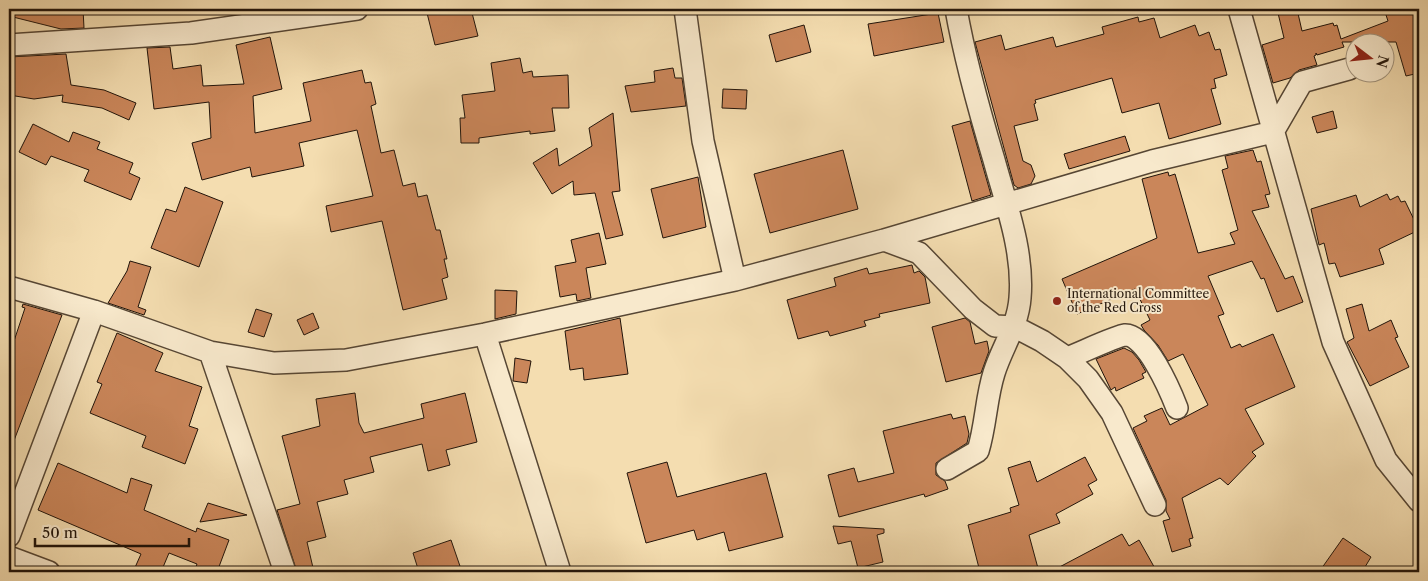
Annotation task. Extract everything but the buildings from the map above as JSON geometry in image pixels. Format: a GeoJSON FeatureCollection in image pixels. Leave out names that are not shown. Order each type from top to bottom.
{"type":"FeatureCollection","features":[{"type":"Feature","properties":{"kind":"street"},"geometry":{"type":"LineString","coordinates":[[9,46],[191,34],[357,9]]}},
{"type":"Feature","properties":{"kind":"street"},"geometry":{"type":"LineString","coordinates":[[685,9],[703,141],[735,280]]}},
{"type":"Feature","properties":{"kind":"street"},"geometry":{"type":"LineString","coordinates":[[948,469],[978,451],[984,432],[994,374],[1015,328],[1020,297],[1017,249],[978,105],[956,9]]}},
{"type":"Feature","properties":{"kind":"street"},"geometry":{"type":"LineString","coordinates":[[1238,9],[1334,342],[1386,460],[1419,501]]}},
{"type":"Feature","properties":{"kind":"street"},"geometry":{"type":"LineString","coordinates":[[9,287],[94,311],[210,352],[274,363],[346,360],[485,334],[735,280],[884,240],[1152,161],[1273,132],[1302,82],[1346,70]]}},
{"type":"Feature","properties":{"kind":"street"},"geometry":{"type":"LineString","coordinates":[[884,240],[920,253],[974,309],[995,326],[1015,328],[1042,341],[1067,358],[1088,379],[1112,413],[1155,505]]}},
{"type":"Feature","properties":{"kind":"street"},"geometry":{"type":"LineString","coordinates":[[9,536],[94,311]]}},
{"type":"Feature","properties":{"kind":"street"},"geometry":{"type":"LineString","coordinates":[[485,334],[560,572]]}},
{"type":"Feature","properties":{"kind":"street"},"geometry":{"type":"LineString","coordinates":[[1067,358],[1125,335],[1138,339],[1165,378],[1177,408]]}},
{"type":"Feature","properties":{"kind":"street"},"geometry":{"type":"LineString","coordinates":[[210,352],[285,572]]}},
{"type":"Feature","properties":{"kind":"street"},"geometry":{"type":"LineString","coordinates":[[9,557],[49,572]]}},
{"type":"Feature","properties":{"kind":"place","name":"International Committee of the Red Cross"},"geometry":{"type":"Point","coordinates":[1057,301]}}]}
